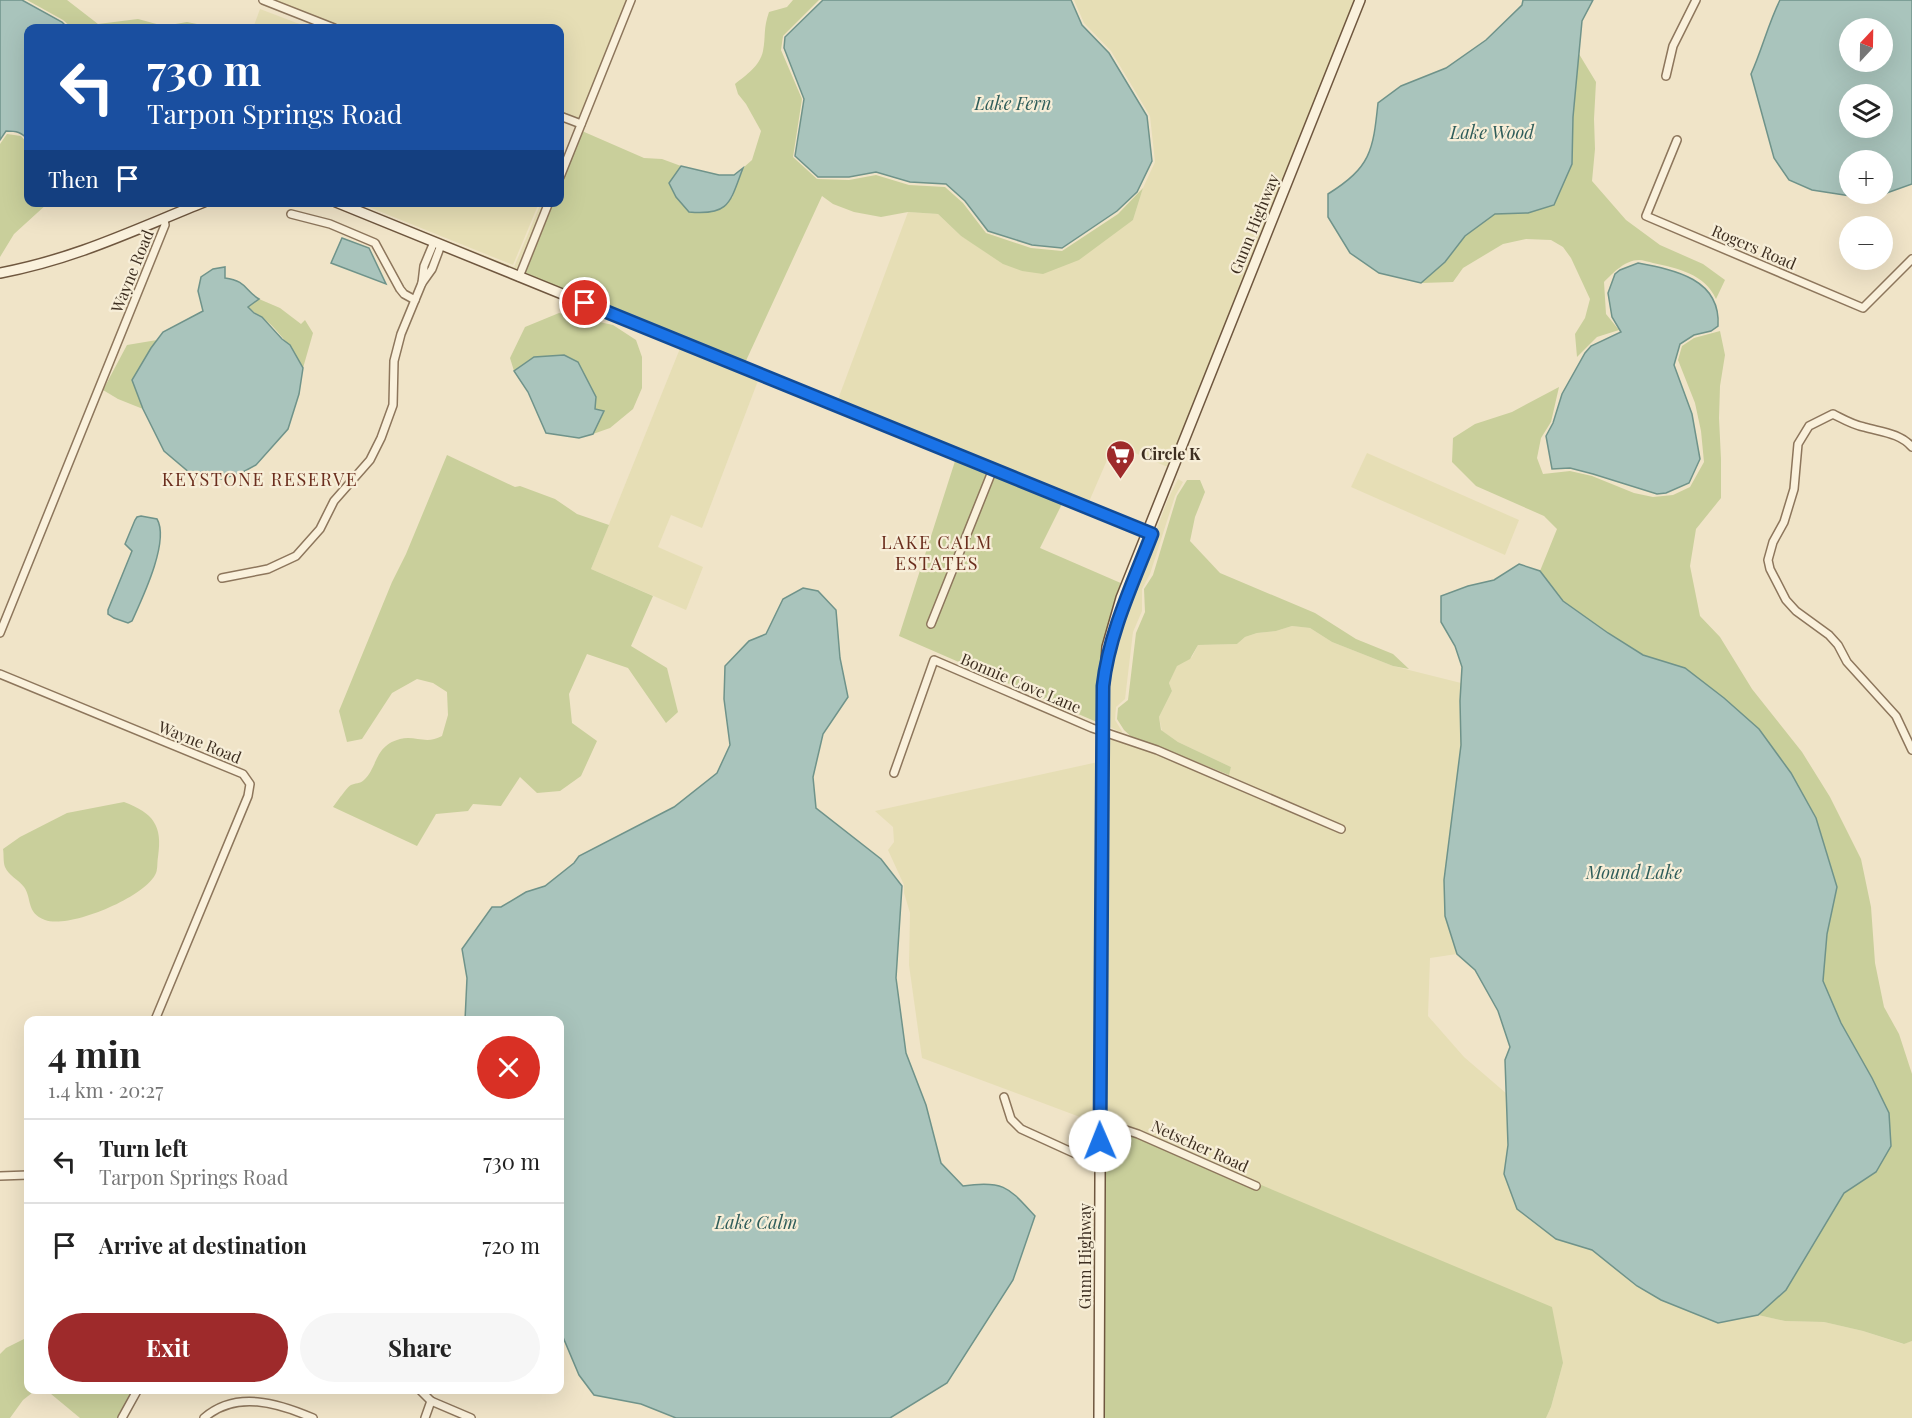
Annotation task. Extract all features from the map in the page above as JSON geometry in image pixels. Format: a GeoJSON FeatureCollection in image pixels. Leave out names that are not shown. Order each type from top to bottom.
{"type":"FeatureCollection","features":[{"type":"Feature","properties":{"kind":"main road","name":"Gunn Highway"},"geometry":{"type":"LineString","coordinates":[[1100,1418],[1101,732],[1106,662],[1149,533],[1360,0]]}},
{"type":"Feature","properties":{"kind":"main road"},"geometry":{"type":"LineString","coordinates":[[0,273],[33,267],[103,245],[193,207]]}},
{"type":"Feature","properties":{"kind":"main road"},"geometry":{"type":"LineString","coordinates":[[348,207],[1149,533]]}},
{"type":"Feature","properties":{"kind":"street"},"geometry":{"type":"LineString","coordinates":[[263,0],[324,24]]}},
{"type":"Feature","properties":{"kind":"street"},"geometry":{"type":"LineString","coordinates":[[564,167],[631,0]]}},
{"type":"Feature","properties":{"kind":"street"},"geometry":{"type":"LineString","coordinates":[[1666,76],[1673,46],[1696,0]]}},
{"type":"Feature","properties":{"kind":"street"},"geometry":{"type":"LineString","coordinates":[[564,118],[581,124]]}},
{"type":"Feature","properties":{"kind":"street","name":"Rogers Road"},"geometry":{"type":"LineString","coordinates":[[1677,140],[1646,216],[1863,308],[1912,259]]}},
{"type":"Feature","properties":{"kind":"street"},"geometry":{"type":"LineString","coordinates":[[519,277],[547,207]]}},
{"type":"Feature","properties":{"kind":"street"},"geometry":{"type":"LineString","coordinates":[[291,214],[319,220],[375,243],[402,292],[415,300]]}},
{"type":"Feature","properties":{"kind":"street","name":"Wayne Road"},"geometry":{"type":"LineString","coordinates":[[0,632],[165,225],[165,219]]}},
{"type":"Feature","properties":{"kind":"street"},"geometry":{"type":"LineString","coordinates":[[222,578],[268,569],[296,556],[320,529],[334,501],[369,460],[381,438],[390,413],[394,394],[395,353],[437,244]]}},
{"type":"Feature","properties":{"kind":"street"},"geometry":{"type":"LineString","coordinates":[[1912,447],[1906,440],[1862,427],[1833,414],[1809,426],[1798,444],[1794,489],[1784,522],[1773,542],[1768,560],[1770,569],[1786,600],[1838,645],[1847,662],[1896,716],[1912,750]]}},
{"type":"Feature","properties":{"kind":"street"},"geometry":{"type":"LineString","coordinates":[[931,624],[993,469]]}},
{"type":"Feature","properties":{"kind":"street","name":"Bonnie Cove Lane"},"geometry":{"type":"LineString","coordinates":[[894,773],[934,660],[1101,732],[1157,750],[1341,829]]}},
{"type":"Feature","properties":{"kind":"street","name":"Wayne Road"},"geometry":{"type":"LineString","coordinates":[[0,674],[243,774],[250,784],[248,796],[157,1016]]}},
{"type":"Feature","properties":{"kind":"street"},"geometry":{"type":"LineString","coordinates":[[1004,1097],[1011,1119],[1021,1129],[1089,1160],[1101,1161]]}},
{"type":"Feature","properties":{"kind":"street","name":"Netscher Road"},"geometry":{"type":"LineString","coordinates":[[1099,1121],[1138,1134],[1256,1186]]}},
{"type":"Feature","properties":{"kind":"street"},"geometry":{"type":"LineString","coordinates":[[0,1176],[24,1175]]}},
{"type":"Feature","properties":{"kind":"street"},"geometry":{"type":"LineString","coordinates":[[122,1418],[135,1394]]}},
{"type":"Feature","properties":{"kind":"street"},"geometry":{"type":"LineString","coordinates":[[424,1394],[432,1401],[471,1418]]}},
{"type":"Feature","properties":{"kind":"street"},"geometry":{"type":"LineString","coordinates":[[204,1418],[217,1409],[240,1401],[263,1401],[290,1408],[313,1418]]}},
{"type":"Feature","properties":{"kind":"street"},"geometry":{"type":"LineString","coordinates":[[425,1418],[432,1401]]}},
{"type":"Feature","properties":{"kind":"shaded area"},"geometry":{"type":"Polygon","coordinates":[[[269,0],[628,0],[579,120],[564,114],[564,24],[332,24],[269,0]]]}},
{"type":"Feature","properties":{"kind":"shaded area"},"geometry":{"type":"Polygon","coordinates":[[[1074,0],[1354,0],[1170,468],[1114,444],[1088,504],[837,402],[908,212],[938,214],[961,236],[1022,271],[1133,220],[1143,188],[1155,162],[1150,116],[1111,51],[1084,23],[1074,0]]]}},
{"type":"Feature","properties":{"kind":"shaded area"},"geometry":{"type":"Polygon","coordinates":[[[260,9],[299,24],[254,24],[260,9]]]}},
{"type":"Feature","properties":{"kind":"shaded area"},"geometry":{"type":"Polygon","coordinates":[[[355,207],[362,207],[514,267],[539,207],[544,207],[518,273],[355,207]]]}},
{"type":"Feature","properties":{"kind":"shaded area"},"geometry":{"type":"Polygon","coordinates":[[[369,207],[537,207],[513,265],[369,207]]]}},
{"type":"Feature","properties":{"kind":"shaded area"},"geometry":{"type":"Polygon","coordinates":[[[681,346],[759,378],[702,528],[671,515],[658,547],[703,567],[686,610],[591,569],[681,346]]]}},
{"type":"Feature","properties":{"kind":"shaded area"},"geometry":{"type":"Polygon","coordinates":[[[1367,453],[1519,520],[1505,555],[1351,487],[1367,453]]]}},
{"type":"Feature","properties":{"kind":"shaded area"},"geometry":{"type":"Polygon","coordinates":[[[1178,479],[1183,482],[1175,496],[1150,574],[1142,589],[1142,611],[1133,632],[1125,699],[1116,707],[1115,720],[1123,733],[1105,725],[1109,662],[1129,602],[1168,499],[1178,479]]]}},
{"type":"Feature","properties":{"kind":"shaded area"},"geometry":{"type":"Polygon","coordinates":[[[1292,626],[1310,628],[1332,642],[1393,666],[1461,683],[1461,745],[1449,842],[1445,916],[1457,954],[1430,958],[1428,1016],[1464,1057],[1507,1094],[1508,1145],[1504,1174],[1556,1238],[1592,1250],[1637,1286],[1661,1300],[1718,1323],[1758,1315],[1785,1321],[1824,1322],[1903,1344],[1912,1341],[1912,1418],[1546,1418],[1563,1363],[1149,1138],[1106,1129],[1109,735],[1226,781],[1231,767],[1178,742],[1162,731],[1159,717],[1172,691],[1169,683],[1177,665],[1192,657],[1198,645],[1237,644],[1245,637],[1257,633],[1292,626]]]}},
{"type":"Feature","properties":{"kind":"shaded area"},"geometry":{"type":"Polygon","coordinates":[[[1098,762],[1096,1123],[922,1058],[909,965],[910,913],[904,885],[888,850],[894,842],[893,827],[875,811],[1098,762]]]}},
{"type":"Feature","properties":{"kind":"green space"},"geometry":{"type":"Polygon","coordinates":[[[27,0],[67,0],[98,24],[68,24],[27,0]]]}},
{"type":"Feature","properties":{"kind":"green space"},"geometry":{"type":"Polygon","coordinates":[[[793,0],[819,0],[783,36],[781,50],[802,99],[793,157],[817,179],[849,180],[876,175],[909,185],[945,187],[963,203],[986,233],[1031,248],[1062,251],[1118,214],[1143,188],[1133,220],[1079,260],[1043,274],[1022,271],[1003,264],[961,236],[938,214],[908,212],[881,217],[854,212],[833,204],[822,196],[744,365],[608,310],[524,272],[551,207],[564,207],[564,177],[582,131],[644,158],[662,159],[681,166],[669,183],[732,198],[743,168],[752,160],[761,131],[738,94],[735,84],[759,61],[764,46],[769,12],[787,7],[793,0]]]}},
{"type":"Feature","properties":{"kind":"green space"},"geometry":{"type":"Polygon","coordinates":[[[138,19],[157,24],[98,24],[138,19]]]}},
{"type":"Feature","properties":{"kind":"green space"},"geometry":{"type":"Polygon","coordinates":[[[1579,54],[1596,82],[1592,181],[1626,220],[1660,245],[1703,264],[1725,280],[1716,299],[1711,290],[1698,278],[1681,270],[1641,260],[1624,265],[1604,282],[1606,314],[1619,330],[1597,337],[1577,357],[1575,334],[1585,318],[1590,299],[1571,258],[1563,247],[1551,240],[1526,239],[1503,244],[1463,268],[1453,282],[1421,283],[1445,262],[1465,236],[1495,213],[1528,213],[1572,164],[1573,117],[1579,54]]]}},
{"type":"Feature","properties":{"kind":"green space"},"geometry":{"type":"Polygon","coordinates":[[[7,134],[21,136],[24,139],[24,207],[44,207],[14,234],[0,257],[0,144],[7,134]]]}},
{"type":"Feature","properties":{"kind":"green space"},"geometry":{"type":"Polygon","coordinates":[[[259,299],[280,308],[301,324],[305,320],[313,333],[303,368],[280,334],[248,306],[259,299]]]}},
{"type":"Feature","properties":{"kind":"green space"},"geometry":{"type":"Polygon","coordinates":[[[559,313],[613,325],[636,340],[642,357],[642,388],[633,409],[610,428],[593,434],[604,411],[595,409],[596,397],[578,362],[534,357],[514,371],[510,358],[525,327],[559,313]]]}},
{"type":"Feature","properties":{"kind":"green space"},"geometry":{"type":"Polygon","coordinates":[[[1720,331],[1725,355],[1720,386],[1719,418],[1721,498],[1696,529],[1690,566],[1700,616],[1720,637],[1752,689],[1802,752],[1830,797],[1861,859],[1871,907],[1875,963],[1884,1007],[1899,1034],[1912,1074],[1912,1341],[1904,1344],[1824,1322],[1785,1321],[1758,1315],[1786,1290],[1844,1193],[1876,1172],[1889,1113],[1841,1023],[1823,981],[1827,934],[1837,887],[1816,818],[1791,773],[1759,729],[1724,698],[1685,668],[1643,655],[1563,601],[1540,571],[1557,529],[1544,516],[1476,486],[1452,462],[1453,438],[1475,424],[1512,412],[1559,387],[1551,422],[1541,438],[1537,458],[1543,474],[1570,471],[1592,476],[1634,493],[1653,497],[1673,495],[1690,487],[1704,462],[1695,403],[1678,360],[1682,346],[1694,338],[1720,331]]]}},
{"type":"Feature","properties":{"kind":"green space"},"geometry":{"type":"Polygon","coordinates":[[[157,340],[132,380],[143,409],[103,390],[127,345],[157,340]]]}},
{"type":"Feature","properties":{"kind":"green space"},"geometry":{"type":"Polygon","coordinates":[[[447,455],[515,487],[520,486],[555,499],[577,514],[609,525],[591,569],[653,596],[631,646],[667,668],[678,712],[666,723],[628,668],[587,654],[569,694],[572,723],[597,741],[581,776],[560,791],[537,793],[520,777],[501,806],[473,804],[468,811],[436,814],[417,846],[333,807],[349,786],[364,780],[381,752],[392,742],[405,738],[431,740],[442,736],[448,715],[447,692],[433,683],[417,679],[392,693],[362,739],[347,742],[339,711],[447,455]]]}},
{"type":"Feature","properties":{"kind":"green space"},"geometry":{"type":"Polygon","coordinates":[[[956,458],[989,471],[927,626],[932,628],[994,473],[1063,502],[1040,548],[1123,584],[1118,597],[1099,723],[899,636],[956,458]]]}},
{"type":"Feature","properties":{"kind":"green space"},"geometry":{"type":"Polygon","coordinates":[[[1187,480],[1200,480],[1205,492],[1195,517],[1190,541],[1220,573],[1315,613],[1356,639],[1393,654],[1409,669],[1393,666],[1332,642],[1310,628],[1292,626],[1257,633],[1245,637],[1237,644],[1198,645],[1190,659],[1177,666],[1169,683],[1172,691],[1159,717],[1161,730],[1178,742],[1231,767],[1229,775],[1165,749],[1139,744],[1124,730],[1117,719],[1118,708],[1128,700],[1136,633],[1145,612],[1144,589],[1153,575],[1177,496],[1187,480]]]}},
{"type":"Feature","properties":{"kind":"green space"},"geometry":{"type":"Polygon","coordinates":[[[124,802],[149,816],[157,828],[159,846],[155,875],[136,893],[104,910],[56,922],[39,917],[32,909],[24,887],[6,870],[3,849],[20,837],[67,813],[124,802]]]}},
{"type":"Feature","properties":{"kind":"green space"},"geometry":{"type":"Polygon","coordinates":[[[1106,1129],[1149,1138],[1552,1307],[1563,1363],[1546,1418],[1102,1418],[1106,1129]]]}},
{"type":"Feature","properties":{"kind":"green space"},"geometry":{"type":"Polygon","coordinates":[[[24,1339],[24,1394],[31,1394],[23,1400],[10,1418],[0,1418],[0,1354],[6,1348],[24,1339]]]}},
{"type":"Feature","properties":{"kind":"green space"},"geometry":{"type":"Polygon","coordinates":[[[51,1394],[132,1394],[118,1418],[80,1418],[51,1394]]]}},
{"type":"Feature","properties":{"kind":"water"},"geometry":{"type":"Polygon","coordinates":[[[0,0],[22,0],[64,24],[24,24],[24,136],[18,132],[6,131],[0,140],[0,0]]]}},
{"type":"Feature","properties":{"kind":"water","name":"Lake Fern"},"geometry":{"type":"Polygon","coordinates":[[[823,0],[1071,0],[1082,25],[1109,53],[1147,116],[1152,161],[1137,192],[1117,211],[1062,248],[1032,245],[988,231],[965,201],[946,184],[910,182],[876,172],[849,177],[818,177],[795,156],[804,99],[784,48],[785,37],[823,0]]]}},
{"type":"Feature","properties":{"kind":"water","name":"Lake Wood"},"geometry":{"type":"Polygon","coordinates":[[[1523,0],[1593,0],[1582,21],[1573,117],[1572,164],[1554,205],[1528,213],[1495,214],[1465,236],[1445,262],[1421,283],[1379,273],[1350,253],[1328,217],[1328,194],[1353,175],[1367,156],[1374,134],[1378,103],[1401,86],[1446,68],[1486,40],[1522,5],[1523,0]]]}},
{"type":"Feature","properties":{"kind":"water"},"geometry":{"type":"Polygon","coordinates":[[[1780,0],[1912,0],[1912,184],[1893,191],[1893,150],[1839,150],[1839,194],[1812,190],[1789,180],[1774,158],[1751,74],[1780,0]]]}},
{"type":"Feature","properties":{"kind":"water"},"geometry":{"type":"Polygon","coordinates":[[[681,166],[719,175],[734,175],[743,168],[735,190],[726,204],[721,209],[703,213],[689,212],[676,197],[669,183],[681,166]]]}},
{"type":"Feature","properties":{"kind":"water"},"geometry":{"type":"Polygon","coordinates":[[[342,238],[369,248],[386,284],[331,263],[342,238]]]}},
{"type":"Feature","properties":{"kind":"water"},"geometry":{"type":"Polygon","coordinates":[[[1638,263],[1667,269],[1693,280],[1704,287],[1712,297],[1717,310],[1718,326],[1711,331],[1694,335],[1680,344],[1674,365],[1692,414],[1700,459],[1689,483],[1666,493],[1657,494],[1570,468],[1552,469],[1546,436],[1553,423],[1562,394],[1585,353],[1591,346],[1621,332],[1612,317],[1608,293],[1615,274],[1638,263]]]}},
{"type":"Feature","properties":{"kind":"water"},"geometry":{"type":"Polygon","coordinates":[[[225,267],[225,278],[237,281],[259,299],[248,307],[262,317],[290,345],[303,368],[299,394],[288,429],[256,465],[222,479],[190,473],[164,451],[143,409],[132,380],[163,332],[203,311],[198,291],[201,277],[213,269],[225,267]]]}},
{"type":"Feature","properties":{"kind":"water"},"geometry":{"type":"Polygon","coordinates":[[[564,355],[578,362],[596,397],[595,409],[604,411],[593,434],[579,438],[546,433],[528,392],[514,371],[534,357],[564,355]]]}},
{"type":"Feature","properties":{"kind":"water"},"geometry":{"type":"Polygon","coordinates":[[[141,516],[157,519],[160,541],[148,585],[132,621],[128,623],[114,618],[108,614],[108,610],[132,551],[125,544],[135,520],[141,516]]]}},
{"type":"Feature","properties":{"kind":"water","name":"Mound Lake"},"geometry":{"type":"Polygon","coordinates":[[[1519,564],[1540,571],[1563,601],[1608,633],[1643,655],[1685,668],[1724,698],[1759,729],[1791,773],[1816,818],[1837,887],[1827,934],[1823,981],[1841,1023],[1889,1113],[1891,1146],[1876,1172],[1844,1193],[1786,1290],[1758,1315],[1718,1323],[1661,1300],[1637,1286],[1592,1250],[1556,1239],[1517,1209],[1504,1174],[1508,1145],[1505,1060],[1510,1047],[1498,1011],[1475,970],[1457,954],[1445,916],[1444,880],[1461,745],[1462,667],[1455,646],[1441,622],[1441,596],[1494,580],[1519,564]]]}},
{"type":"Feature","properties":{"kind":"water","name":"Lake Calm"},"geometry":{"type":"Polygon","coordinates":[[[803,588],[818,591],[836,610],[840,658],[848,697],[823,734],[813,777],[816,808],[881,859],[902,886],[896,978],[906,1053],[926,1105],[941,1163],[963,1186],[988,1184],[1005,1188],[1035,1216],[1013,1280],[947,1383],[890,1418],[676,1418],[641,1404],[594,1395],[579,1375],[564,1339],[564,1016],[465,1016],[467,978],[462,949],[492,907],[501,907],[526,892],[545,886],[574,863],[579,856],[674,807],[717,773],[730,745],[724,699],[725,666],[749,641],[766,634],[783,599],[803,588]]]}},
{"type":"Feature","properties":{"kind":"place","name":"Circle K"},"geometry":{"type":"Point","coordinates":[1120,480]}},
{"type":"Feature","properties":{"kind":"district","name":"KEYSTONE RESERVE"},"geometry":{"type":"Point","coordinates":[260,480]}},
{"type":"Feature","properties":{"kind":"district","name":"LAKE CALM ESTATES"},"geometry":{"type":"Point","coordinates":[937,553]}},
{"type":"Feature","properties":{"kind":"route"},"geometry":{"type":"LineString","coordinates":[[585,303],[1152,534],[1116,629],[1106,662],[1103,686],[1100,1141]]}}]}
